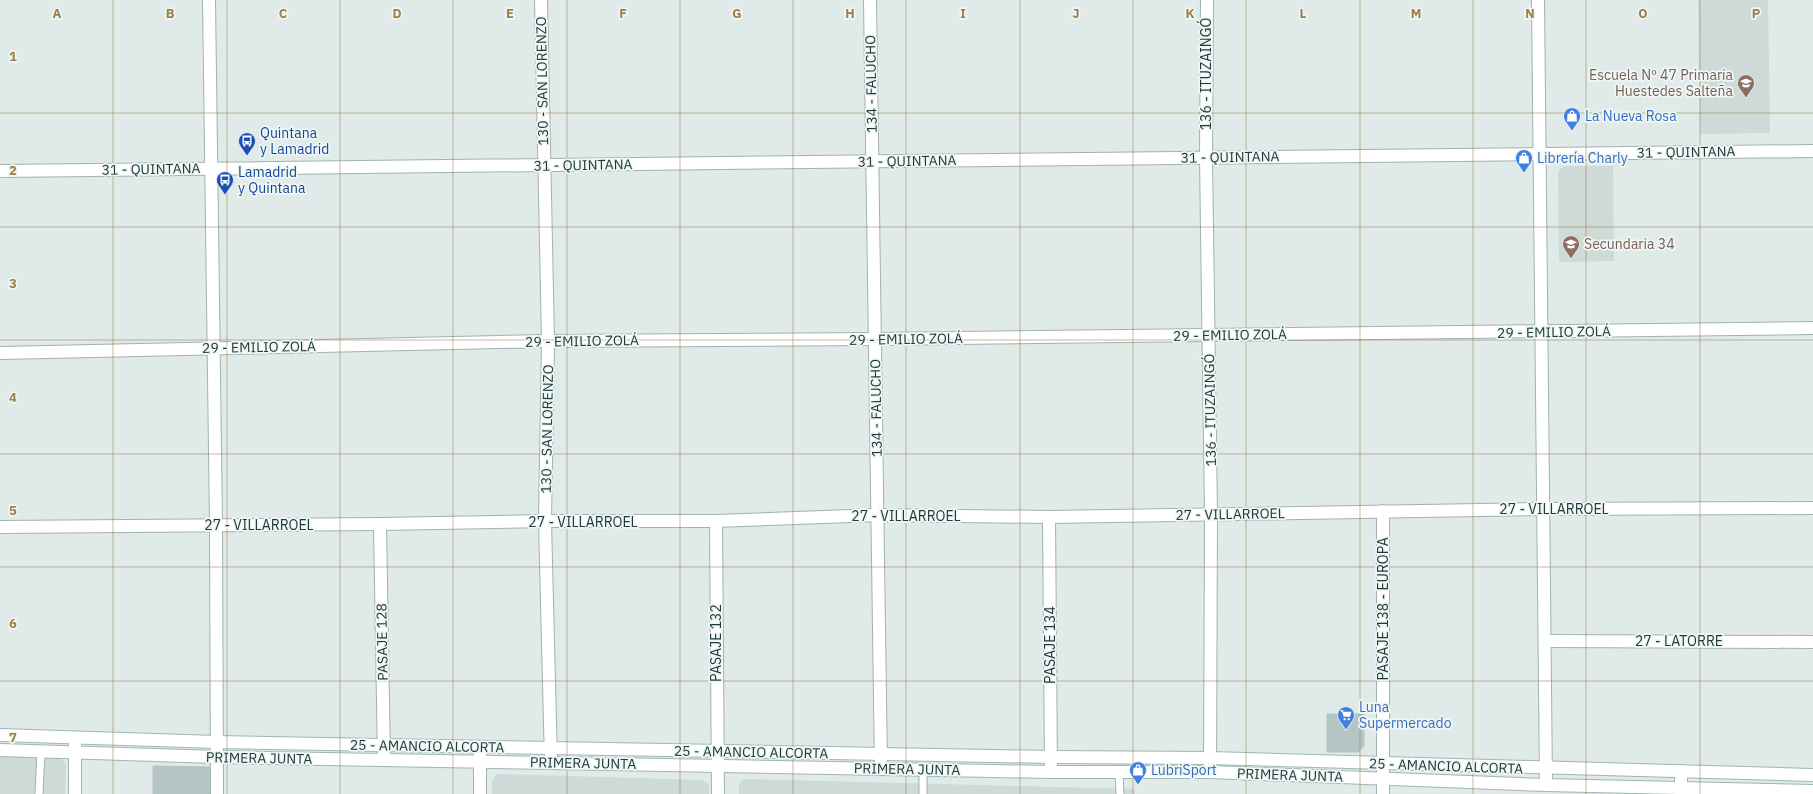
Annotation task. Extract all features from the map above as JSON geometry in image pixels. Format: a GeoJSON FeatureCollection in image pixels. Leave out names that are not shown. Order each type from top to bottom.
{"type":"FeatureCollection","features":[{"type":"Feature","properties":{"kind":"street"},"geometry":{"type":"LineString","coordinates":[[209,0],[216,525],[217,794]]}},
{"type":"Feature","properties":{"kind":"street","name":"130 - SAN LORENZO"},"geometry":{"type":"LineString","coordinates":[[541,0],[543,165],[548,341],[545,521],[551,763]]}},
{"type":"Feature","properties":{"kind":"street","name":"134 - FALUCHO"},"geometry":{"type":"LineString","coordinates":[[870,0],[881,768]]}},
{"type":"Feature","properties":{"kind":"street","name":"136 - ITUZAINGÓ"},"geometry":{"type":"LineString","coordinates":[[1207,0],[1206,158],[1211,514],[1210,772]]}},
{"type":"Feature","properties":{"kind":"street"},"geometry":{"type":"LineString","coordinates":[[1538,0],[1541,154],[1542,509],[1546,641],[1546,785]]}},
{"type":"Feature","properties":{"kind":"street","name":"31 - QUINTANA"},"geometry":{"type":"LineString","coordinates":[[0,171],[1813,151]]}},
{"type":"Feature","properties":{"kind":"street","name":"29 - EMILIO ZOLÁ"},"geometry":{"type":"LineString","coordinates":[[0,353],[548,341],[1209,336],[1813,328]]}},
{"type":"Feature","properties":{"kind":"street","name":"27 - VILLARROEL"},"geometry":{"type":"LineString","coordinates":[[0,527],[545,521],[716,521],[878,515],[1049,517],[1542,509],[1813,508]]}},
{"type":"Feature","properties":{"kind":"street","name":"PASAJE 138 - EUROPA"},"geometry":{"type":"LineString","coordinates":[[1383,511],[1383,794]]}},
{"type":"Feature","properties":{"kind":"street","name":"PASAJE 134"},"geometry":{"type":"LineString","coordinates":[[1049,517],[1051,772]]}},
{"type":"Feature","properties":{"kind":"street","name":"PASAJE 132"},"geometry":{"type":"LineString","coordinates":[[716,521],[718,794]]}},
{"type":"Feature","properties":{"kind":"street","name":"PASAJE 128"},"geometry":{"type":"LineString","coordinates":[[380,524],[384,760]]}},
{"type":"Feature","properties":{"kind":"street","name":"27 - LATORRE"},"geometry":{"type":"LineString","coordinates":[[1546,641],[1813,642]]}},
{"type":"Feature","properties":{"kind":"street","name":"25 - AMANCIO ALCORTA"},"geometry":{"type":"LineString","coordinates":[[0,735],[216,742],[1051,757],[1211,758],[1546,769],[1813,775]]}},
{"type":"Feature","properties":{"kind":"street"},"geometry":{"type":"LineString","coordinates":[[75,738],[75,794]]}},
{"type":"Feature","properties":{"kind":"street"},"geometry":{"type":"LineString","coordinates":[[480,747],[480,794]]}},
{"type":"Feature","properties":{"kind":"street","name":"PRIMERA JUNTA"},"geometry":{"type":"LineString","coordinates":[[0,750],[216,757],[480,762],[1119,773],[1210,772],[1680,791],[1813,791]]}},
{"type":"Feature","properties":{"kind":"street"},"geometry":{"type":"LineString","coordinates":[[1680,791],[1681,771]]}},
{"type":"Feature","properties":{"kind":"lane"},"geometry":{"type":"LineString","coordinates":[[39,794],[41,752]]}},
{"type":"Feature","properties":{"kind":"lane"},"geometry":{"type":"LineString","coordinates":[[923,769],[923,794]]}},
{"type":"Feature","properties":{"kind":"lane"},"geometry":{"type":"LineString","coordinates":[[1119,773],[1120,794]]}},
{"type":"Feature","properties":{"kind":"shaded area"},"geometry":{"type":"Polygon","coordinates":[[[1698,0],[1768,0],[1770,133],[1700,134],[1698,0]]]}},
{"type":"Feature","properties":{"kind":"shaded area"},"geometry":{"type":"Polygon","coordinates":[[[1564,166],[1613,166],[1614,261],[1559,262],[1558,172],[1564,166]]]}},
{"type":"Feature","properties":{"kind":"shaded area"},"geometry":{"type":"Polygon","coordinates":[[[0,756],[60,757],[66,764],[65,794],[0,794],[0,756]]]}},
{"type":"Feature","properties":{"kind":"shaded area"},"geometry":{"type":"Polygon","coordinates":[[[497,774],[703,780],[709,784],[709,794],[492,794],[492,780],[497,774]]]}},
{"type":"Feature","properties":{"kind":"shaded area"},"geometry":{"type":"Polygon","coordinates":[[[744,779],[1134,789],[1135,794],[739,794],[739,785],[744,779]]]}},
{"type":"Feature","properties":{"kind":"building","name":"Luna Supermercado"},"geometry":{"type":"Polygon","coordinates":[[[1327,714],[1364,714],[1364,746],[1358,752],[1327,752],[1327,714]]]}},
{"type":"Feature","properties":{"kind":"building"},"geometry":{"type":"Polygon","coordinates":[[[153,766],[210,767],[211,794],[153,794],[153,766]]]}},
{"type":"Feature","properties":{"kind":"place","name":"Escuela Nº 47 Primaria Huestedes Salteña"},"geometry":{"type":"Point","coordinates":[1746,98]}},
{"type":"Feature","properties":{"kind":"place","name":"La Nueva Rosa"},"geometry":{"type":"Point","coordinates":[1572,131]}},
{"type":"Feature","properties":{"kind":"place","name":"Quintana y Lamadrid"},"geometry":{"type":"Point","coordinates":[247,156]}},
{"type":"Feature","properties":{"kind":"place","name":"Librería Charly"},"geometry":{"type":"Point","coordinates":[1524,173]}},
{"type":"Feature","properties":{"kind":"place","name":"Lamadrid y Quintana"},"geometry":{"type":"Point","coordinates":[225,195]}},
{"type":"Feature","properties":{"kind":"place","name":"Secundaria 34"},"geometry":{"type":"Point","coordinates":[1571,259]}},
{"type":"Feature","properties":{"kind":"place","name":"Luna Supermercado"},"geometry":{"type":"Point","coordinates":[1346,730]}},
{"type":"Feature","properties":{"kind":"place","name":"LubriSport"},"geometry":{"type":"Point","coordinates":[1138,785]}}]}
